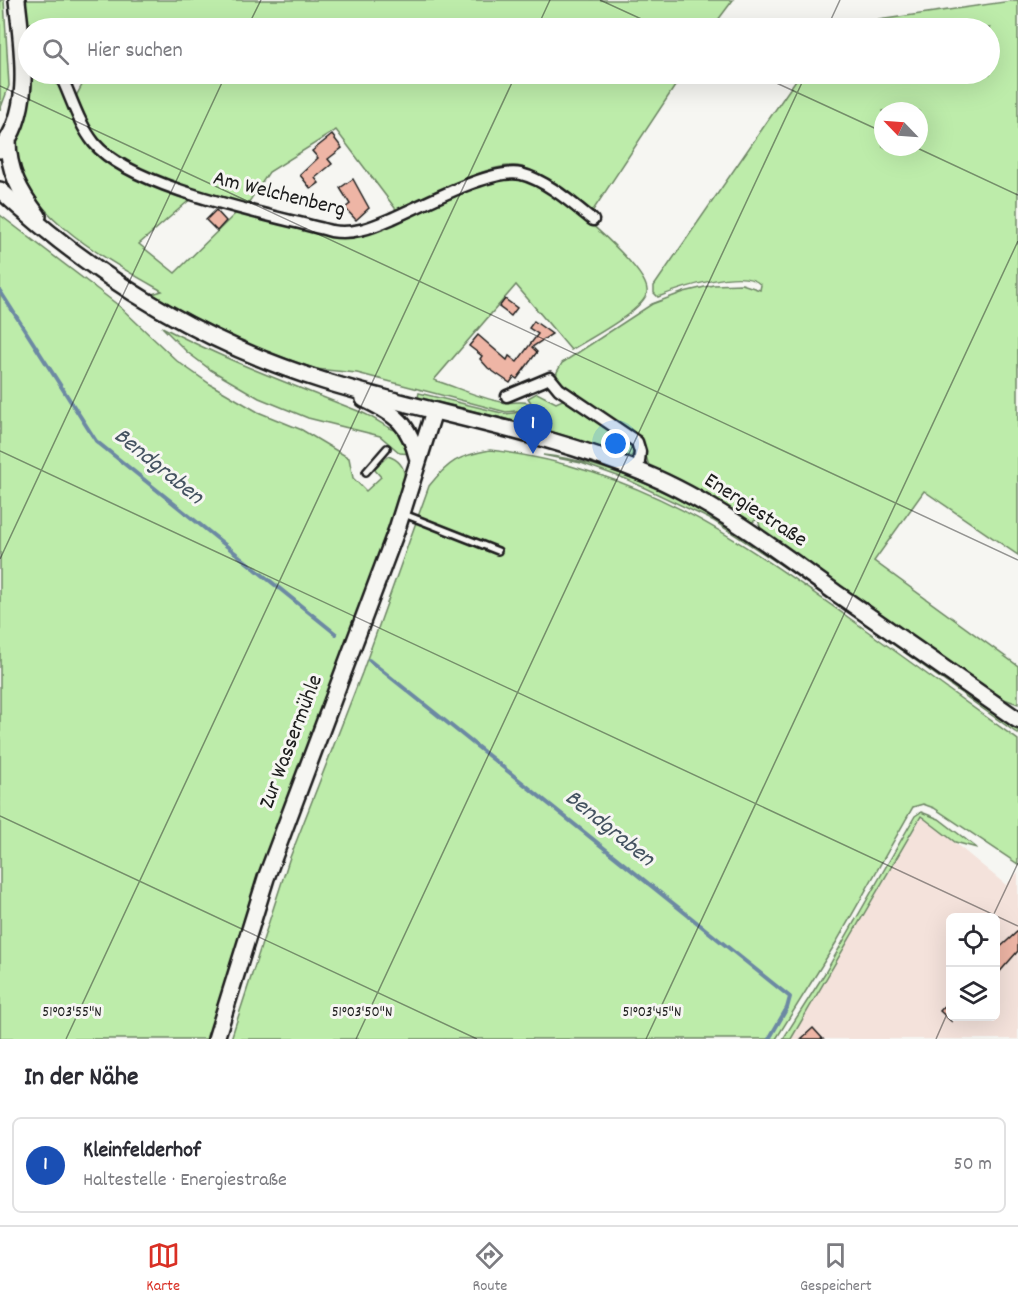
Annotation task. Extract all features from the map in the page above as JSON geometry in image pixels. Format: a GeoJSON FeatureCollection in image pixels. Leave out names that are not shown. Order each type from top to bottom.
{"type":"FeatureCollection","features":[{"type":"Feature","properties":{"kind":"main road"},"geometry":{"type":"LineString","coordinates":[[17,0],[21,18]]}},
{"type":"Feature","properties":{"kind":"main road"},"geometry":{"type":"LineString","coordinates":[[22,84],[17,117],[4,145],[17,185],[57,239]]}},
{"type":"Feature","properties":{"kind":"main road"},"geometry":{"type":"LineString","coordinates":[[0,190],[57,239],[137,302],[240,349],[326,382],[401,420],[412,438],[418,463]]}},
{"type":"Feature","properties":{"kind":"main road","name":"Energiestraße"},"geometry":{"type":"LineString","coordinates":[[326,382],[560,443],[638,471],[691,496],[746,528],[1018,720]]}},
{"type":"Feature","properties":{"kind":"main road","name":"Zur Wassermühle"},"geometry":{"type":"LineString","coordinates":[[216,1039],[253,915],[289,812],[403,513],[434,411]]}},
{"type":"Feature","properties":{"kind":"street","name":"Am Welchenberg"},"geometry":{"type":"LineString","coordinates":[[65,84],[89,135],[102,151],[135,173],[184,191],[331,231],[350,232],[373,227],[493,176],[512,173],[526,176],[543,184],[593,220]]}},
{"type":"Feature","properties":{"kind":"street"},"geometry":{"type":"LineString","coordinates":[[507,396],[550,378],[556,387],[637,442],[640,452],[638,471]]}},
{"type":"Feature","properties":{"kind":"lane"},"geometry":{"type":"LineString","coordinates":[[366,472],[387,448]]}},
{"type":"Feature","properties":{"kind":"lane"},"geometry":{"type":"LineString","coordinates":[[403,513],[498,551]]}},
{"type":"Feature","properties":{"kind":"shaded area"},"geometry":{"type":"Polygon","coordinates":[[[922,816],[1006,885],[1018,872],[1018,1039],[791,1039],[922,816]]]}},
{"type":"Feature","properties":{"kind":"green space"},"geometry":{"type":"Polygon","coordinates":[[[0,0],[4,0],[9,86],[0,110],[0,0]]]}},
{"type":"Feature","properties":{"kind":"green space"},"geometry":{"type":"Polygon","coordinates":[[[25,0],[733,0],[720,18],[26,18],[25,0]]]}},
{"type":"Feature","properties":{"kind":"green space"},"geometry":{"type":"Polygon","coordinates":[[[1018,0],[1018,555],[924,491],[874,561],[1018,666],[1018,704],[1004,699],[944,661],[761,530],[758,519],[750,523],[713,498],[649,466],[643,446],[556,381],[557,372],[562,363],[652,304],[684,292],[713,285],[742,284],[760,290],[761,285],[753,280],[727,278],[680,289],[658,297],[654,293],[654,286],[793,84],[1000,84],[1000,18],[892,18],[1018,0]]]}},
{"type":"Feature","properties":{"kind":"green space"},"geometry":{"type":"Polygon","coordinates":[[[26,84],[61,84],[97,150],[193,197],[139,244],[175,273],[239,210],[334,234],[506,176],[545,188],[574,209],[623,254],[636,269],[647,292],[637,307],[626,316],[571,350],[516,285],[434,380],[493,400],[529,403],[524,410],[506,412],[357,373],[315,369],[251,346],[149,295],[162,291],[117,265],[68,231],[29,189],[18,166],[14,141],[26,84]]]}},
{"type":"Feature","properties":{"kind":"green space"},"geometry":{"type":"Polygon","coordinates":[[[83,84],[676,84],[590,215],[540,176],[522,167],[509,166],[494,168],[460,181],[398,212],[336,130],[269,172],[247,205],[167,183],[130,165],[113,154],[93,136],[74,100],[83,84]]]}},
{"type":"Feature","properties":{"kind":"green space"},"geometry":{"type":"Polygon","coordinates":[[[0,215],[118,305],[177,361],[210,384],[258,412],[302,430],[349,458],[353,478],[366,491],[381,477],[374,469],[388,456],[396,460],[404,471],[404,486],[397,509],[209,1039],[0,1039],[0,215]]]}},
{"type":"Feature","properties":{"kind":"green space"},"geometry":{"type":"Polygon","coordinates":[[[162,327],[236,362],[363,413],[389,428],[404,431],[410,454],[400,453],[380,436],[308,418],[259,398],[211,370],[187,352],[162,327]]]}},
{"type":"Feature","properties":{"kind":"green space"},"geometry":{"type":"Polygon","coordinates":[[[419,393],[506,414],[529,411],[532,404],[528,398],[537,393],[556,403],[567,398],[633,443],[636,450],[631,457],[534,426],[418,397],[419,393]]]}},
{"type":"Feature","properties":{"kind":"green space"},"geometry":{"type":"Polygon","coordinates":[[[490,450],[543,459],[592,472],[638,489],[682,510],[767,560],[1018,740],[1018,864],[934,808],[923,804],[913,807],[837,941],[776,1039],[231,1039],[289,860],[362,673],[429,486],[442,471],[455,461],[490,450]]]}},
{"type":"Feature","properties":{"kind":"green space"},"geometry":{"type":"Polygon","coordinates":[[[543,455],[570,459],[622,474],[672,496],[744,536],[1018,731],[1018,734],[801,578],[714,521],[626,479],[581,463],[543,455]]]}},
{"type":"Feature","properties":{"kind":"green space"},"geometry":{"type":"Polygon","coordinates":[[[921,812],[939,819],[977,848],[955,842],[921,816],[791,1039],[783,1039],[825,973],[915,816],[921,812]]]}},
{"type":"Feature","properties":{"kind":"building"},"geometry":{"type":"Polygon","coordinates":[[[332,135],[342,148],[328,159],[332,164],[315,178],[319,183],[311,189],[300,175],[318,158],[312,151],[332,135]]]}},
{"type":"Feature","properties":{"kind":"building"},"geometry":{"type":"Polygon","coordinates":[[[353,179],[369,208],[356,220],[345,208],[350,204],[340,188],[353,179]]]}},
{"type":"Feature","properties":{"kind":"building"},"geometry":{"type":"Polygon","coordinates":[[[216,210],[226,221],[217,231],[206,220],[216,210]]]}},
{"type":"Feature","properties":{"kind":"building"},"geometry":{"type":"Polygon","coordinates":[[[505,299],[517,308],[511,316],[499,307],[505,299]]]}},
{"type":"Feature","properties":{"kind":"building"},"geometry":{"type":"Polygon","coordinates":[[[534,321],[552,334],[532,347],[537,352],[517,379],[514,377],[510,383],[488,368],[480,359],[482,356],[469,346],[478,335],[507,360],[509,356],[517,362],[538,334],[529,328],[534,321]]]}},
{"type":"Feature","properties":{"kind":"building"},"geometry":{"type":"Polygon","coordinates":[[[1018,931],[1018,951],[1000,971],[1000,947],[1018,931]]]}},
{"type":"Feature","properties":{"kind":"building"},"geometry":{"type":"Polygon","coordinates":[[[946,1004],[946,1016],[940,1011],[946,1004]]]}},
{"type":"Feature","properties":{"kind":"building"},"geometry":{"type":"Polygon","coordinates":[[[813,1028],[823,1039],[801,1039],[813,1028]]]}},
{"type":"Feature","properties":{"kind":"waterway","name":"Bendgraben"},"geometry":{"type":"LineString","coordinates":[[0,291],[96,441],[336,634]]}},
{"type":"Feature","properties":{"kind":"waterway","name":"Bendgraben"},"geometry":{"type":"LineString","coordinates":[[369,660],[790,997],[787,1008],[769,1039]]}},
{"type":"Feature","properties":{"kind":"place","name":"Kleinfelderhof"},"geometry":{"type":"Point","coordinates":[533,454]}}]}
